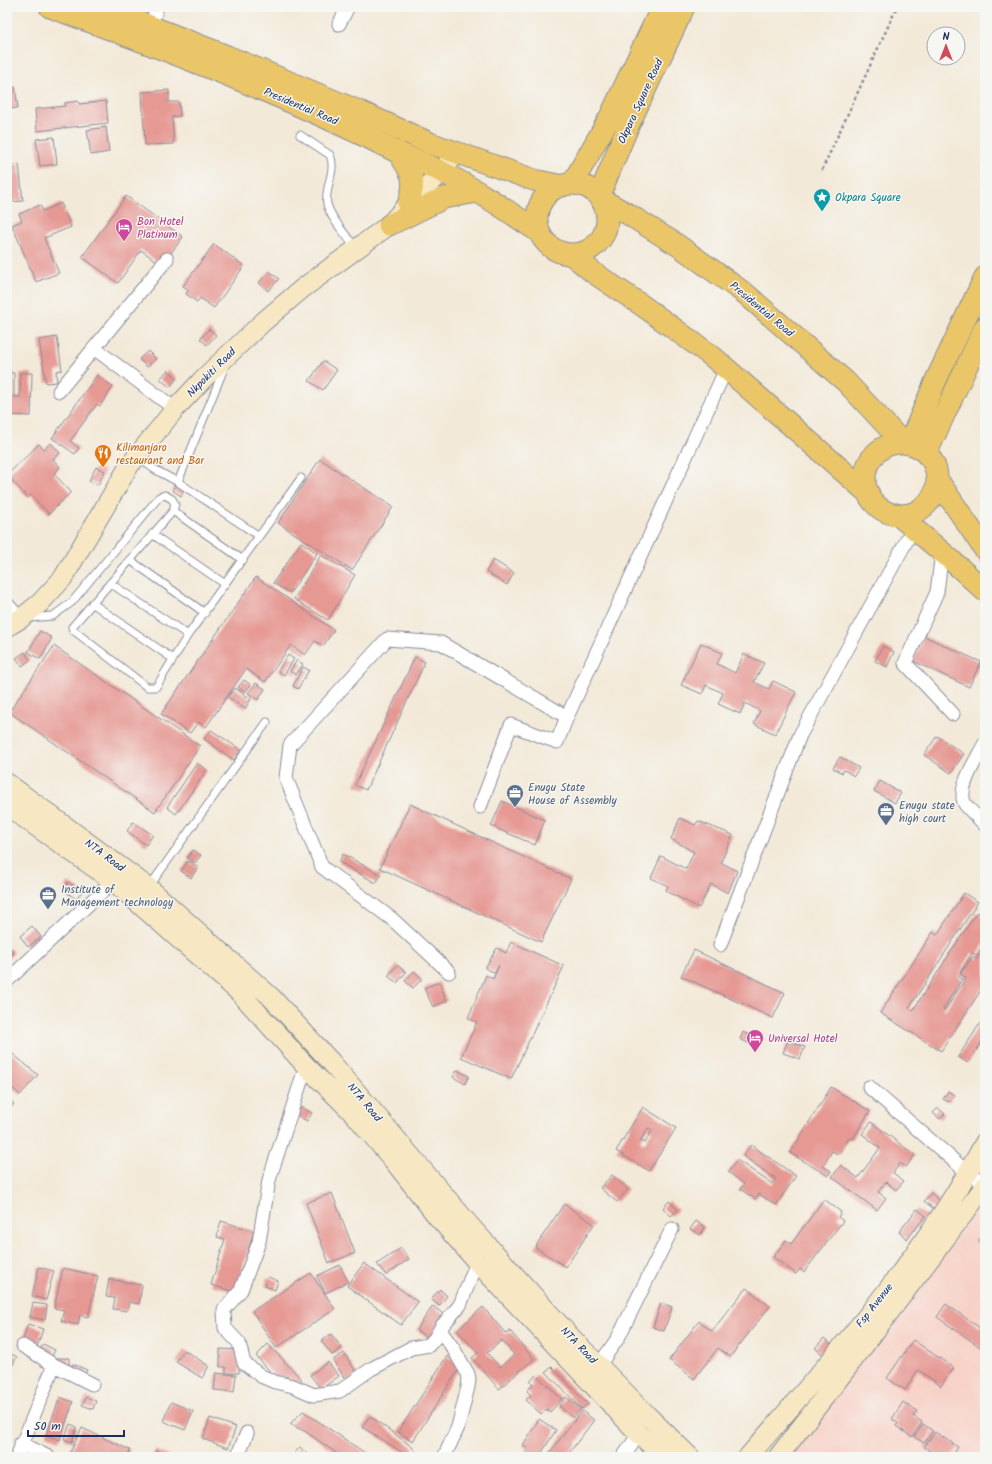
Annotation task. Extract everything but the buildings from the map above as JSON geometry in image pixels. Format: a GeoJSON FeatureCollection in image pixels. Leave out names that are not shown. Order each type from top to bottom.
{"type":"FeatureCollection","features":[{"type":"Feature","properties":{"kind":"main road","name":"Presidential Road"},"geometry":{"type":"LineString","coordinates":[[50,7],[135,38],[264,90],[354,129],[442,172],[477,192],[539,232]]}},
{"type":"Feature","properties":{"kind":"main road","name":"Presidential Road"},"geometry":{"type":"LineString","coordinates":[[101,7],[154,17],[227,56],[361,112],[430,143],[534,180],[567,185]]}},
{"type":"Feature","properties":{"kind":"main road","name":"Okpara Square Road"},"geometry":{"type":"LineString","coordinates":[[567,185],[610,117],[662,7]]}},
{"type":"Feature","properties":{"kind":"main road","name":"Okpara Square Road"},"geometry":{"type":"LineString","coordinates":[[600,198],[629,124],[684,7]]}},
{"type":"Feature","properties":{"kind":"main road"},"geometry":{"type":"LineString","coordinates":[[397,151],[412,177],[412,193],[408,204]]}},
{"type":"Feature","properties":{"kind":"main road","name":"Nkpokiti Road"},"geometry":{"type":"LineString","coordinates":[[14,623],[40,603],[63,578],[116,486],[136,456],[175,409],[263,322],[303,288],[389,225],[408,204],[442,172],[456,152]]}},
{"type":"Feature","properties":{"kind":"main road"},"geometry":{"type":"LineString","coordinates":[[567,185],[587,187],[600,198],[606,208],[608,218],[604,236],[598,244],[581,254],[572,255],[561,253],[544,241],[539,232],[537,221],[538,210],[543,199],[552,191],[567,185]]}},
{"type":"Feature","properties":{"kind":"main road"},"geometry":{"type":"LineString","coordinates":[[389,225],[444,198],[477,192]]}},
{"type":"Feature","properties":{"kind":"main road","name":"Presidential Road"},"geometry":{"type":"LineString","coordinates":[[600,198],[679,246],[747,295],[846,382],[913,447]]}},
{"type":"Feature","properties":{"kind":"main road"},"geometry":{"type":"LineString","coordinates":[[572,255],[594,273],[643,306],[713,357],[869,494]]}},
{"type":"Feature","properties":{"kind":"main road"},"geometry":{"type":"LineString","coordinates":[[913,447],[936,380],[985,277]]}},
{"type":"Feature","properties":{"kind":"main road"},"geometry":{"type":"LineString","coordinates":[[913,447],[985,327]]}},
{"type":"Feature","properties":{"kind":"main road"},"geometry":{"type":"LineString","coordinates":[[937,478],[934,493],[925,505],[917,511],[907,514],[897,514],[883,510],[877,506],[869,494],[865,483],[866,470],[871,459],[879,450],[890,445],[913,447],[934,465],[937,478],[980,543],[946,555]]}},
{"type":"Feature","properties":{"kind":"main road"},"geometry":{"type":"LineString","coordinates":[[897,514],[913,529],[946,555],[985,591]]}},
{"type":"Feature","properties":{"kind":"main road","name":"NTA Road"},"geometry":{"type":"LineString","coordinates":[[7,783],[148,888],[270,996],[331,1062],[472,1228],[568,1334],[690,1457]]}},
{"type":"Feature","properties":{"kind":"main road","name":"NTA Road"},"geometry":{"type":"LineString","coordinates":[[7,806],[113,881],[241,994],[306,1066],[355,1115],[393,1160],[436,1215],[477,1262],[639,1434],[664,1457]]}},
{"type":"Feature","properties":{"kind":"main road","name":"Fsp Avenue"},"geometry":{"type":"LineString","coordinates":[[748,1457],[836,1354],[912,1258],[968,1173],[985,1142]]}},
{"type":"Feature","properties":{"kind":"main road","name":"Fsp Avenue"},"geometry":{"type":"LineString","coordinates":[[778,1457],[985,1185]]}},
{"type":"Feature","properties":{"kind":"street"},"geometry":{"type":"LineString","coordinates":[[339,24],[348,7]]}},
{"type":"Feature","properties":{"kind":"street"},"geometry":{"type":"LineString","coordinates":[[59,391],[167,259]]}},
{"type":"Feature","properties":{"kind":"street"},"geometry":{"type":"LineString","coordinates":[[94,348],[175,409]]}},
{"type":"Feature","properties":{"kind":"street"},"geometry":{"type":"LineString","coordinates":[[480,807],[511,725],[557,742],[567,717],[726,369]]}},
{"type":"Feature","properties":{"kind":"street"},"geometry":{"type":"LineString","coordinates":[[720,945],[800,736],[913,529]]}},
{"type":"Feature","properties":{"kind":"street"},"geometry":{"type":"LineString","coordinates":[[946,555],[937,592],[905,663],[953,714]]}},
{"type":"Feature","properties":{"kind":"street"},"geometry":{"type":"LineString","coordinates":[[7,604],[14,623]]}},
{"type":"Feature","properties":{"kind":"street"},"geometry":{"type":"LineString","coordinates":[[449,972],[392,919],[322,867],[286,778],[290,745],[387,639],[441,643],[567,717]]}},
{"type":"Feature","properties":{"kind":"street"},"geometry":{"type":"LineString","coordinates":[[985,743],[969,774],[963,792],[965,804],[985,825]]}},
{"type":"Feature","properties":{"kind":"street"},"geometry":{"type":"LineString","coordinates":[[7,981],[113,881]]}},
{"type":"Feature","properties":{"kind":"street"},"geometry":{"type":"LineString","coordinates":[[306,1066],[269,1180],[259,1242],[241,1290],[224,1310],[225,1328],[239,1343],[244,1362],[261,1376],[275,1382],[293,1386],[314,1395],[340,1391],[371,1369],[411,1348],[429,1345],[441,1327],[460,1306],[477,1262]]}},
{"type":"Feature","properties":{"kind":"street"},"geometry":{"type":"LineString","coordinates":[[869,1086],[968,1173],[985,1185]]}},
{"type":"Feature","properties":{"kind":"street"},"geometry":{"type":"LineString","coordinates":[[599,1365],[618,1338],[672,1228]]}},
{"type":"Feature","properties":{"kind":"street"},"geometry":{"type":"LineString","coordinates":[[441,1327],[442,1332],[468,1374],[469,1379],[458,1427],[444,1457]]}},
{"type":"Feature","properties":{"kind":"street"},"geometry":{"type":"LineString","coordinates":[[23,1346],[54,1365],[92,1384]]}},
{"type":"Feature","properties":{"kind":"street"},"geometry":{"type":"LineString","coordinates":[[16,1457],[54,1365]]}},
{"type":"Feature","properties":{"kind":"street"},"geometry":{"type":"LineString","coordinates":[[237,1457],[247,1433]]}},
{"type":"Feature","properties":{"kind":"street"},"geometry":{"type":"LineString","coordinates":[[623,1457],[639,1434]]}},
{"type":"Feature","properties":{"kind":"street"},"geometry":{"type":"LineString","coordinates":[[21,1443],[48,1457]]}},
{"type":"Feature","properties":{"kind":"lane"},"geometry":{"type":"LineString","coordinates":[[300,135],[330,155],[333,167],[328,186],[327,203],[330,213],[356,248]]}},
{"type":"Feature","properties":{"kind":"lane"},"geometry":{"type":"LineString","coordinates":[[178,482],[231,353]]}},
{"type":"Feature","properties":{"kind":"lane"},"geometry":{"type":"LineString","coordinates":[[136,456],[259,536]]}},
{"type":"Feature","properties":{"kind":"lane"},"geometry":{"type":"LineString","coordinates":[[14,623],[53,616],[72,602],[159,497],[165,495],[172,499],[174,504],[173,511],[73,625],[73,630],[148,687],[156,687],[188,635],[301,478]]}},
{"type":"Feature","properties":{"kind":"lane"},"geometry":{"type":"LineString","coordinates":[[173,511],[243,560]]}},
{"type":"Feature","properties":{"kind":"lane"},"geometry":{"type":"LineString","coordinates":[[152,534],[225,584]]}},
{"type":"Feature","properties":{"kind":"lane"},"geometry":{"type":"LineString","coordinates":[[130,560],[205,613]]}},
{"type":"Feature","properties":{"kind":"lane"},"geometry":{"type":"LineString","coordinates":[[110,583],[188,635]]}},
{"type":"Feature","properties":{"kind":"lane"},"geometry":{"type":"LineString","coordinates":[[92,603],[174,659]]}},
{"type":"Feature","properties":{"kind":"lane"},"geometry":{"type":"LineString","coordinates":[[148,888],[267,722]]}},
{"type":"Feature","properties":{"kind":"path"},"geometry":{"type":"LineString","coordinates":[[822,170],[896,7]]}},
{"type":"Feature","properties":{"kind":"path"},"geometry":{"type":"LineString","coordinates":[[982,1305],[985,1308]]}},
{"type":"Feature","properties":{"kind":"shaded area"},"geometry":{"type":"Polygon","coordinates":[[[985,1199],[985,1457],[788,1457],[985,1199]]]}},
{"type":"Feature","properties":{"kind":"place","name":"Okpara Square"},"geometry":{"type":"Point","coordinates":[822,212]}},
{"type":"Feature","properties":{"kind":"place","name":"Bon Hotel Platinum"},"geometry":{"type":"Point","coordinates":[124,242]}},
{"type":"Feature","properties":{"kind":"place","name":"Kilimanjaro restaurant and Bar"},"geometry":{"type":"Point","coordinates":[103,468]}},
{"type":"Feature","properties":{"kind":"place","name":"Enugu State House of Assembly"},"geometry":{"type":"Point","coordinates":[515,808]}},
{"type":"Feature","properties":{"kind":"place","name":"Enugu state high court"},"geometry":{"type":"Point","coordinates":[886,826]}},
{"type":"Feature","properties":{"kind":"place","name":"Institute of Management technology"},"geometry":{"type":"Point","coordinates":[48,910]}},
{"type":"Feature","properties":{"kind":"place","name":"Universal Hotel"},"geometry":{"type":"Point","coordinates":[755,1053]}}]}
